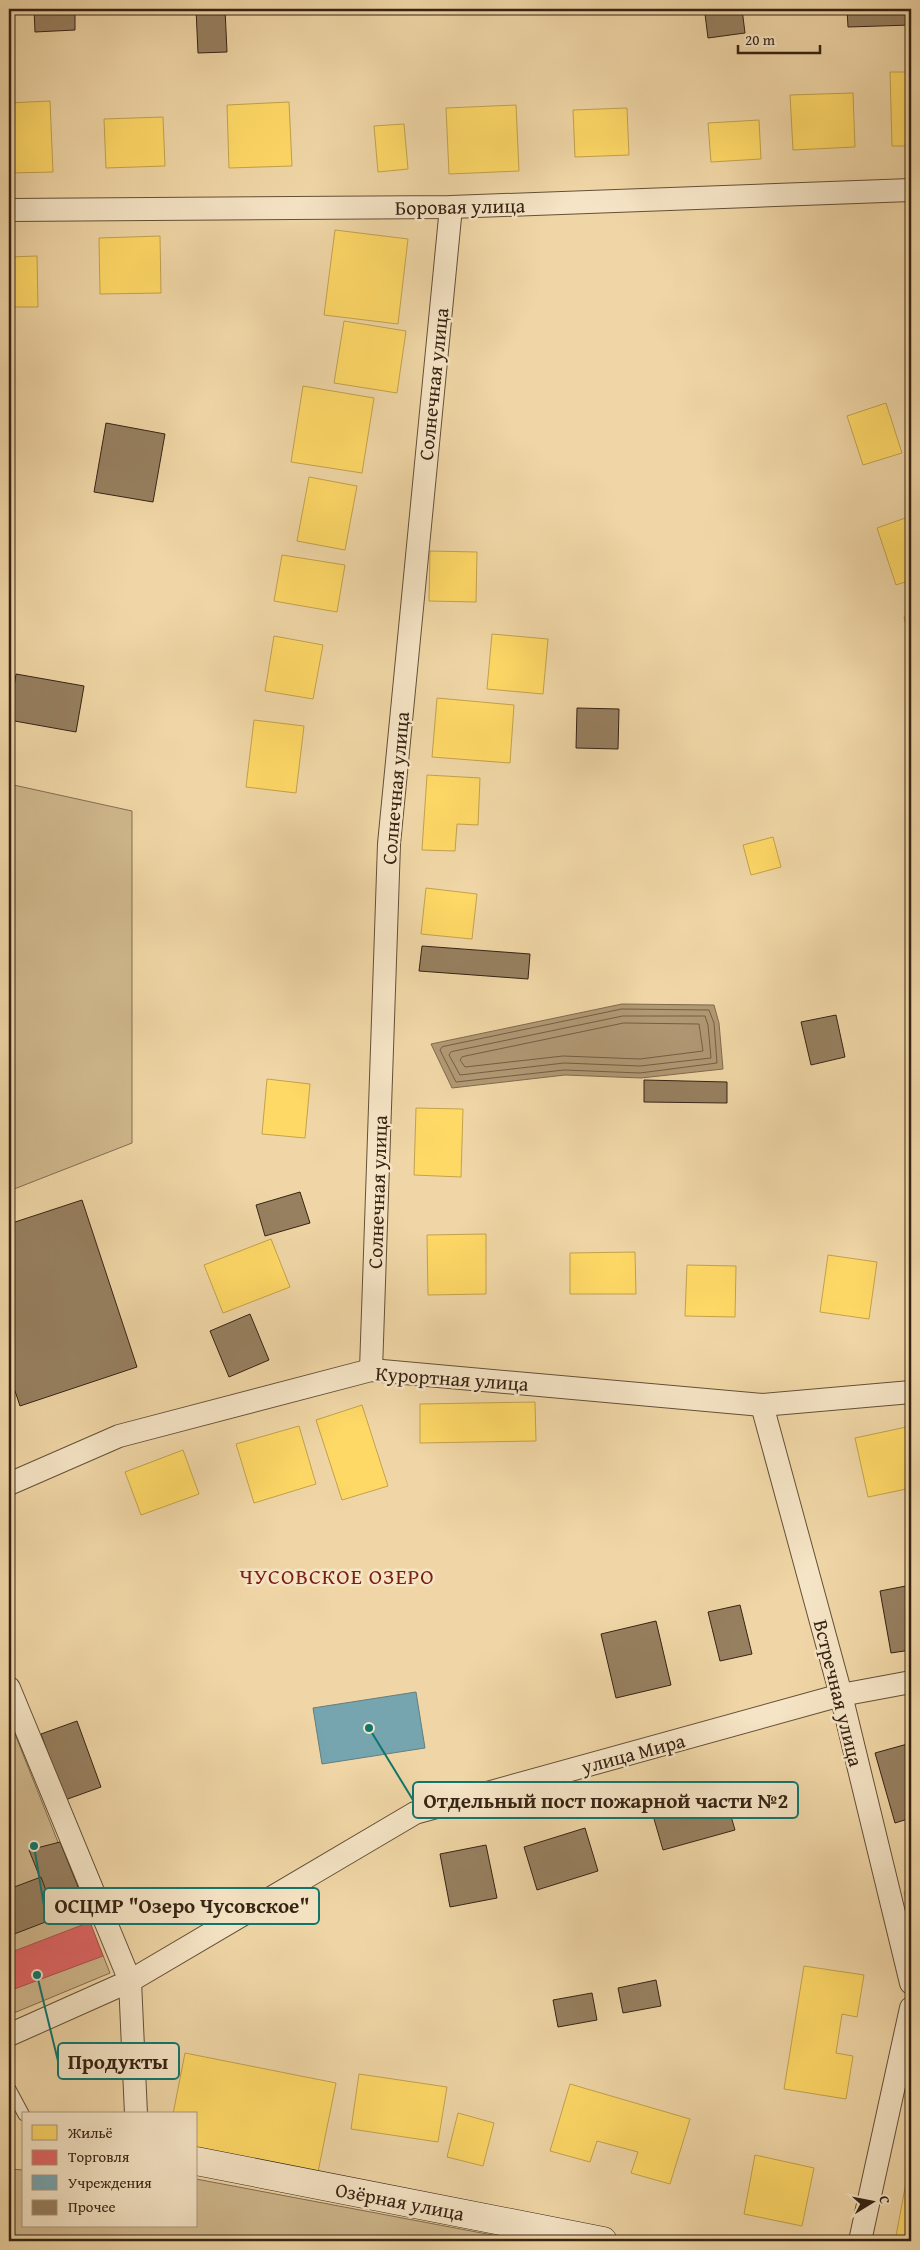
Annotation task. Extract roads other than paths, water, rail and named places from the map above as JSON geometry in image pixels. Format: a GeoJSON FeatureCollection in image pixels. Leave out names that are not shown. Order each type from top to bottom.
{"type":"FeatureCollection","features":[{"type":"Feature","properties":{"kind":"street","name":"Боровая улица"},"geometry":{"type":"LineString","coordinates":[[9,210],[451,207],[911,190]]}},
{"type":"Feature","properties":{"kind":"street","name":"Солнечная улица"},"geometry":{"type":"LineString","coordinates":[[371,1370],[389,844],[451,207]]}},
{"type":"Feature","properties":{"kind":"street","name":"Курортная улица"},"geometry":{"type":"LineString","coordinates":[[9,1484],[119,1436],[371,1370],[762,1405],[911,1392]]}},
{"type":"Feature","properties":{"kind":"street","name":"Встречная улица"},"geometry":{"type":"LineString","coordinates":[[762,1405],[841,1695],[911,1983]]}},
{"type":"Feature","properties":{"kind":"street","name":"улица Мира"},"geometry":{"type":"LineString","coordinates":[[9,2035],[130,1981],[415,1813],[841,1695],[911,1682]]}},
{"type":"Feature","properties":{"kind":"street"},"geometry":{"type":"LineString","coordinates":[[9,1688],[130,1981],[136,2112]]}},
{"type":"Feature","properties":{"kind":"street"},"geometry":{"type":"LineString","coordinates":[[860,2241],[911,2008]]}},
{"type":"Feature","properties":{"kind":"street","name":"Озёрная улица"},"geometry":{"type":"LineString","coordinates":[[198,2161],[603,2241]]}},
{"type":"Feature","properties":{"kind":"lane"},"geometry":{"type":"LineString","coordinates":[[9,2087],[22,2112]]}},
{"type":"Feature","properties":{"kind":"water"},"geometry":{"type":"Polygon","coordinates":[[[622,1004],[714,1005],[719,1023],[723,1069],[641,1078],[565,1075],[452,1088],[431,1044],[622,1004]]]}},
{"type":"Feature","properties":{"kind":"place","name":"Отдельный пост пожарной части №2"},"geometry":{"type":"Point","coordinates":[369,1728]}},
{"type":"Feature","properties":{"kind":"place","name":"ОСЦМР \"Озеро Чусовское\""},"geometry":{"type":"Point","coordinates":[34,1846]}},
{"type":"Feature","properties":{"kind":"place","name":"Продукты"},"geometry":{"type":"Point","coordinates":[37,1975]}},
{"type":"Feature","properties":{"kind":"district","name":"ЧУСОВСКОЕ ОЗЕРО"},"geometry":{"type":"Point","coordinates":[337,1576]}}]}
